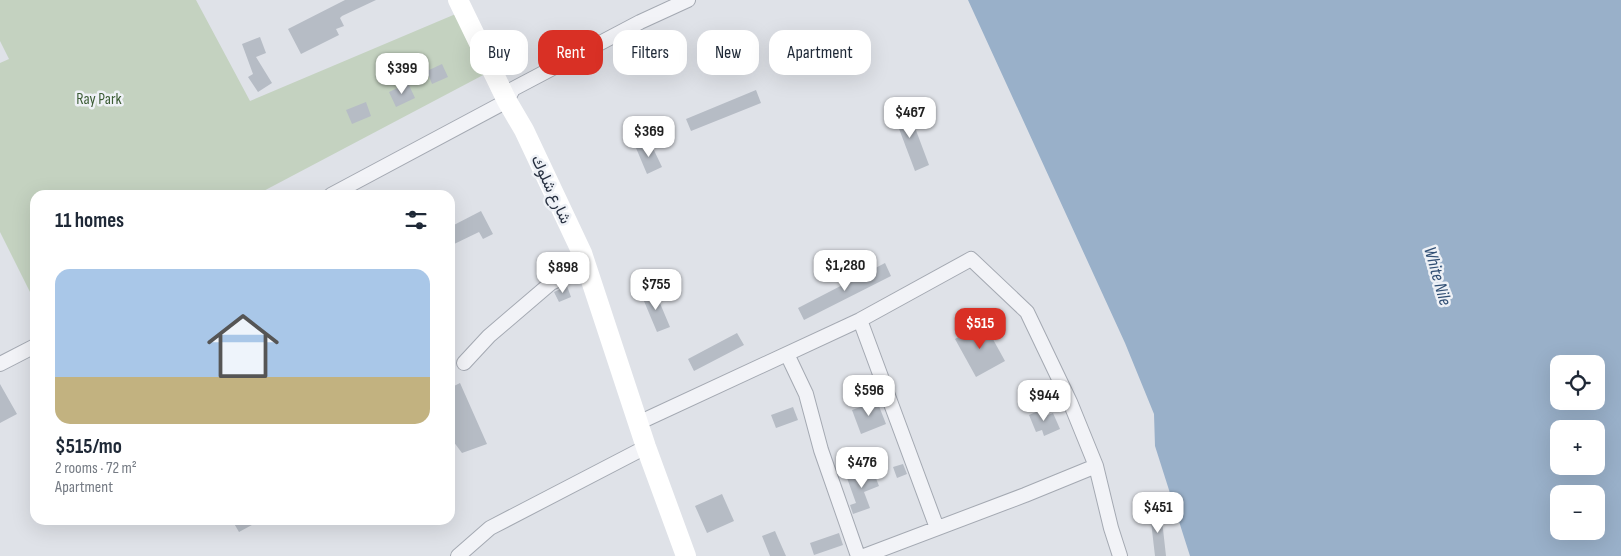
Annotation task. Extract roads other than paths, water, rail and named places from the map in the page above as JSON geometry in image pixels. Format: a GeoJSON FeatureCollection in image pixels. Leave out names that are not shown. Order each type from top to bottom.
{"type":"FeatureCollection","features":[{"type":"Feature","properties":{"kind":"street","name":"شارع شلوك"},"geometry":{"type":"LineString","coordinates":[[458,0],[507,101],[536,154],[582,253],[646,447],[686,556]]}},
{"type":"Feature","properties":{"kind":"street"},"geometry":{"type":"LineString","coordinates":[[340,190],[507,101],[513,89],[640,22],[688,0]]}},
{"type":"Feature","properties":{"kind":"street"},"geometry":{"type":"LineString","coordinates":[[638,423],[860,320],[971,259],[1027,312],[1070,402],[1096,466],[1110,528],[1120,556]]}},
{"type":"Feature","properties":{"kind":"street"},"geometry":{"type":"LineString","coordinates":[[464,363],[489,336],[551,283],[586,267]]}},
{"type":"Feature","properties":{"kind":"street"},"geometry":{"type":"LineString","coordinates":[[860,320],[937,528]]}},
{"type":"Feature","properties":{"kind":"street"},"geometry":{"type":"LineString","coordinates":[[0,364],[30,349]]}},
{"type":"Feature","properties":{"kind":"street"},"geometry":{"type":"LineString","coordinates":[[787,354],[806,394],[821,450],[858,556]]}},
{"type":"Feature","properties":{"kind":"street"},"geometry":{"type":"LineString","coordinates":[[458,556],[490,528],[646,447]]}},
{"type":"Feature","properties":{"kind":"street"},"geometry":{"type":"LineString","coordinates":[[864,556],[1096,466]]}},
{"type":"Feature","properties":{"kind":"water","name":"White Nile"},"geometry":{"type":"Polygon","coordinates":[[[968,0],[1621,0],[1621,556],[1190,556],[1155,446],[1154,414],[1125,343],[968,0]]]}},
{"type":"Feature","properties":{"kind":"park label","name":"Ray Park"},"geometry":{"type":"Point","coordinates":[99,98]}}]}
